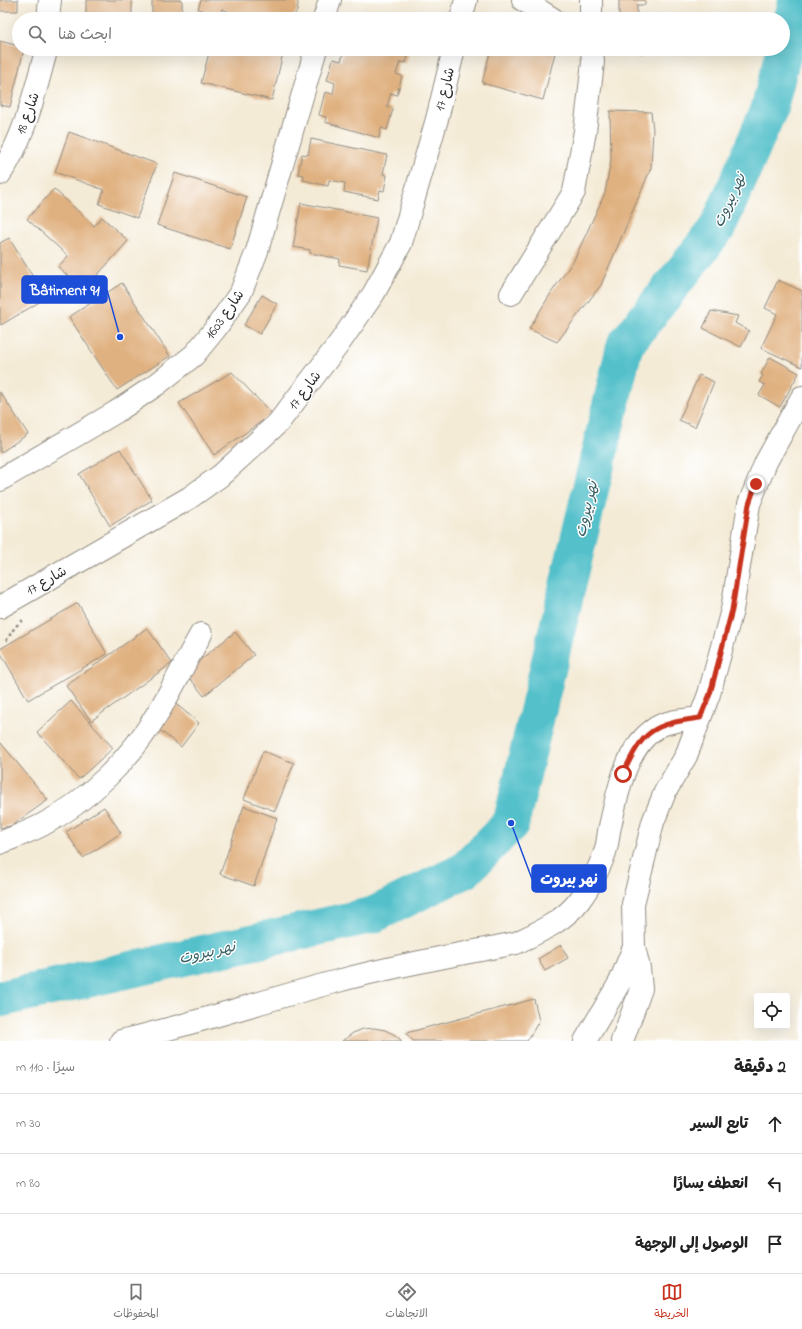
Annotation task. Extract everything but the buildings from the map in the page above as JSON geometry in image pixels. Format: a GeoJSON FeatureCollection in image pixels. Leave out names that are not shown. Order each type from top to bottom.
{"type":"FeatureCollection","features":[{"type":"Feature","properties":{"kind":"street"},"geometry":{"type":"LineString","coordinates":[[49,12],[50,0]]}},
{"type":"Feature","properties":{"kind":"street"},"geometry":{"type":"LineString","coordinates":[[326,12],[330,0]]}},
{"type":"Feature","properties":{"kind":"street"},"geometry":{"type":"LineString","coordinates":[[463,12],[466,0]]}},
{"type":"Feature","properties":{"kind":"street"},"geometry":{"type":"LineString","coordinates":[[523,0],[542,12]]}},
{"type":"Feature","properties":{"kind":"street"},"geometry":{"type":"LineString","coordinates":[[591,0],[591,12]]}},
{"type":"Feature","properties":{"kind":"street","name":"شارع 18"},"geometry":{"type":"LineString","coordinates":[[0,174],[10,160],[31,104],[46,56]]}},
{"type":"Feature","properties":{"kind":"street","name":"شارع 1603"},"geometry":{"type":"LineString","coordinates":[[0,480],[116,412],[156,385],[194,355],[216,328],[241,292],[257,251],[314,56]]}},
{"type":"Feature","properties":{"kind":"street","name":"شارع 17"},"geometry":{"type":"LineString","coordinates":[[0,607],[189,498],[220,476],[278,423],[338,346],[374,293],[401,243],[437,119],[452,56]]}},
{"type":"Feature","properties":{"kind":"street"},"geometry":{"type":"LineString","coordinates":[[511,294],[574,192],[585,131],[593,56]]}},
{"type":"Feature","properties":{"kind":"street"},"geometry":{"type":"LineString","coordinates":[[622,1041],[641,989],[639,968],[634,946],[633,904],[653,822],[665,792],[686,756],[710,694],[732,610],[749,504],[766,462],[802,397]]}},
{"type":"Feature","properties":{"kind":"street"},"geometry":{"type":"LineString","coordinates":[[0,843],[42,826],[62,813],[92,790],[128,755],[157,715],[201,634]]}},
{"type":"Feature","properties":{"kind":"street"},"geometry":{"type":"LineString","coordinates":[[121,1041],[170,1030],[255,1003],[340,980],[516,943],[538,933],[568,913],[579,901],[593,877],[604,855],[623,774],[638,745],[657,727],[677,721],[700,718]]}},
{"type":"Feature","properties":{"kind":"street"},"geometry":{"type":"LineString","coordinates":[[585,1041],[620,982],[634,946]]}},
{"type":"Feature","properties":{"kind":"waterway","name":"نهر بيروت"},"geometry":{"type":"LineString","coordinates":[[790,27],[797,0]]}},
{"type":"Feature","properties":{"kind":"waterway","name":"نهر بيروت"},"geometry":{"type":"LineString","coordinates":[[0,999],[373,915],[465,870],[511,823],[625,345],[718,227],[769,109],[783,56]]}},
{"type":"Feature","properties":{"kind":"place","name":"Bâtiment 91"},"geometry":{"type":"Point","coordinates":[120,337]}},
{"type":"Feature","properties":{"kind":"place","name":"نهر بيروت"},"geometry":{"type":"Point","coordinates":[511,823]}},
{"type":"Feature","properties":{"kind":"route"},"geometry":{"type":"LineString","coordinates":[[623,774],[638,745],[657,727],[677,721],[700,718],[710,694],[732,610],[740,568],[749,504],[756,484]]}}]}
